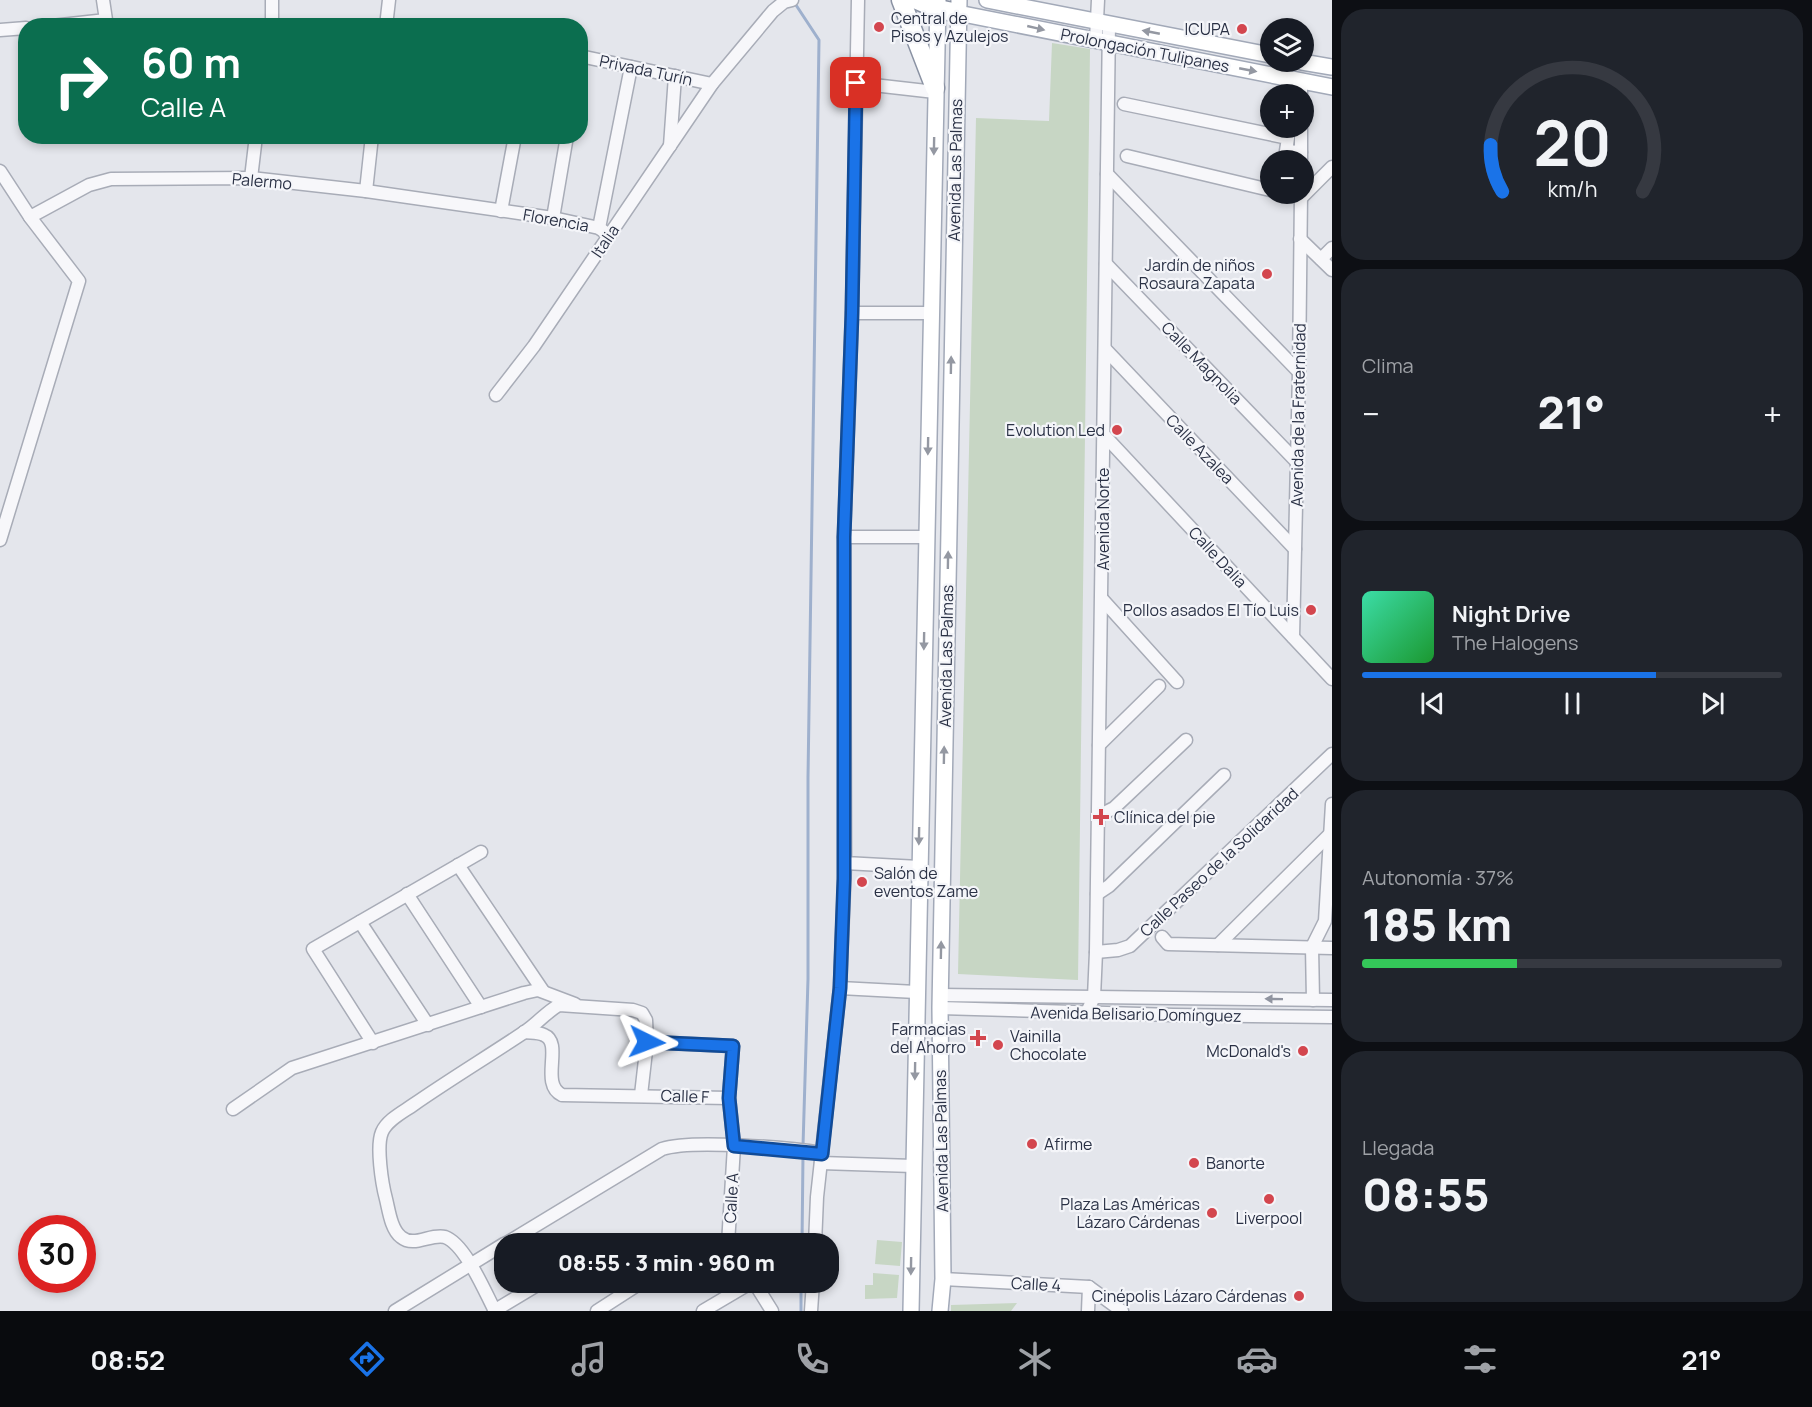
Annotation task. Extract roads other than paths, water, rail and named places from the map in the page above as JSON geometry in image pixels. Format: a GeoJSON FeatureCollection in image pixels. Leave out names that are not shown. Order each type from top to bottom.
{"type":"FeatureCollection","features":[{"type":"Feature","properties":{"kind":"highway"},"geometry":{"type":"LineString","coordinates":[[935,90],[905,1],[958,7]]}},
{"type":"Feature","properties":{"kind":"main road","name":"Prolongación Tulipanes"},"geometry":{"type":"LineString","coordinates":[[987,0],[1260,53]]}},
{"type":"Feature","properties":{"kind":"main road","name":"Avenida Las Palmas"},"geometry":{"type":"LineString","coordinates":[[911,1311],[938,4]]}},
{"type":"Feature","properties":{"kind":"main road","name":"Prolongación Tulipanes"},"geometry":{"type":"LineString","coordinates":[[958,7],[1103,42],[1205,62],[1286,84]]}},
{"type":"Feature","properties":{"kind":"main road","name":"Avenida Las Palmas"},"geometry":{"type":"LineString","coordinates":[[940,1311],[943,1280],[940,1001],[958,7]]}},
{"type":"Feature","properties":{"kind":"main road"},"geometry":{"type":"LineString","coordinates":[[1205,62],[1207,43]]}},
{"type":"Feature","properties":{"kind":"main road"},"geometry":{"type":"LineString","coordinates":[[1314,64],[1332,67]]}},
{"type":"Feature","properties":{"kind":"main road","name":"Prolongación Tulipanes"},"geometry":{"type":"LineString","coordinates":[[1314,88],[1332,87]]}},
{"type":"Feature","properties":{"kind":"street"},"geometry":{"type":"LineString","coordinates":[[103,0],[106,18]]}},
{"type":"Feature","properties":{"kind":"street"},"geometry":{"type":"LineString","coordinates":[[272,0],[273,18]]}},
{"type":"Feature","properties":{"kind":"street"},"geometry":{"type":"LineString","coordinates":[[387,18],[389,0]]}},
{"type":"Feature","properties":{"kind":"street"},"geometry":{"type":"LineString","coordinates":[[816,1233],[821,1158],[840,988],[845,863],[844,537],[852,313],[858,0]]}},
{"type":"Feature","properties":{"kind":"street","name":"Avenida Norte"},"geometry":{"type":"LineString","coordinates":[[1087,1012],[1094,997],[1096,952],[1107,174],[1103,23],[1098,0]]}},
{"type":"Feature","properties":{"kind":"street","name":"Italia"},"geometry":{"type":"LineString","coordinates":[[496,395],[534,346],[604,232],[670,147],[712,84],[773,11],[788,1]]}},
{"type":"Feature","properties":{"kind":"street"},"geometry":{"type":"LineString","coordinates":[[0,30],[18,29]]}},
{"type":"Feature","properties":{"kind":"street","name":"Privada Turín"},"geometry":{"type":"LineString","coordinates":[[588,58],[712,84]]}},
{"type":"Feature","properties":{"kind":"street"},"geometry":{"type":"LineString","coordinates":[[604,232],[631,67]]}},
{"type":"Feature","properties":{"kind":"street"},"geometry":{"type":"LineString","coordinates":[[670,147],[675,76]]}},
{"type":"Feature","properties":{"kind":"street"},"geometry":{"type":"LineString","coordinates":[[856,83],[935,90]]}},
{"type":"Feature","properties":{"kind":"street"},"geometry":{"type":"LineString","coordinates":[[1124,104],[1288,138],[1287,150]]}},
{"type":"Feature","properties":{"kind":"street"},"geometry":{"type":"LineString","coordinates":[[252,178],[255,144]]}},
{"type":"Feature","properties":{"kind":"street"},"geometry":{"type":"LineString","coordinates":[[366,191],[371,144]]}},
{"type":"Feature","properties":{"kind":"street"},"geometry":{"type":"LineString","coordinates":[[501,211],[514,144]]}},
{"type":"Feature","properties":{"kind":"street"},"geometry":{"type":"LineString","coordinates":[[553,218],[566,144]]}},
{"type":"Feature","properties":{"kind":"street"},"geometry":{"type":"LineString","coordinates":[[1127,156],[1260,188]]}},
{"type":"Feature","properties":{"kind":"street"},"geometry":{"type":"LineString","coordinates":[[1314,184],[1332,167]]}},
{"type":"Feature","properties":{"kind":"street"},"geometry":{"type":"LineString","coordinates":[[0,171],[30,217],[79,280],[0,540]]}},
{"type":"Feature","properties":{"kind":"street"},"geometry":{"type":"LineString","coordinates":[[1107,174],[1299,372]]}},
{"type":"Feature","properties":{"kind":"street","name":"Palermo"},"geometry":{"type":"LineString","coordinates":[[30,217],[89,185],[111,179],[252,178],[366,191],[501,211]]}},
{"type":"Feature","properties":{"kind":"street","name":"Avenida de la Fraternidad"},"geometry":{"type":"LineString","coordinates":[[1293,637],[1301,204]]}},
{"type":"Feature","properties":{"kind":"street","name":"Florencia"},"geometry":{"type":"LineString","coordinates":[[501,211],[553,218],[604,232]]}},
{"type":"Feature","properties":{"kind":"street"},"geometry":{"type":"LineString","coordinates":[[1300,239],[1332,270]]}},
{"type":"Feature","properties":{"kind":"street"},"geometry":{"type":"LineString","coordinates":[[1321,259],[1332,248]]}},
{"type":"Feature","properties":{"kind":"street","name":"Calle Magnolia"},"geometry":{"type":"LineString","coordinates":[[1106,264],[1297,462]]}},
{"type":"Feature","properties":{"kind":"street"},"geometry":{"type":"LineString","coordinates":[[852,313],[931,314]]}},
{"type":"Feature","properties":{"kind":"street","name":"Calle Azalea"},"geometry":{"type":"LineString","coordinates":[[1105,349],[1295,549]]}},
{"type":"Feature","properties":{"kind":"street","name":"Calle Dalia"},"geometry":{"type":"LineString","coordinates":[[1104,435],[1293,637],[1330,673]]}},
{"type":"Feature","properties":{"kind":"street"},"geometry":{"type":"LineString","coordinates":[[844,537],[926,537]]}},
{"type":"Feature","properties":{"kind":"street"},"geometry":{"type":"LineString","coordinates":[[1102,599],[1177,682]]}},
{"type":"Feature","properties":{"kind":"street"},"geometry":{"type":"LineString","coordinates":[[1099,745],[1159,686]]}},
{"type":"Feature","properties":{"kind":"street"},"geometry":{"type":"LineString","coordinates":[[1098,816],[1114,808],[1186,740]]}},
{"type":"Feature","properties":{"kind":"street","name":"Calle Paseo de la Solidaridad"},"geometry":{"type":"LineString","coordinates":[[1096,952],[1118,950],[1130,946],[1332,754]]}},
{"type":"Feature","properties":{"kind":"street"},"geometry":{"type":"LineString","coordinates":[[1097,894],[1109,886],[1224,775]]}},
{"type":"Feature","properties":{"kind":"street"},"geometry":{"type":"LineString","coordinates":[[1313,1000],[1312,947],[1325,921],[1332,804]]}},
{"type":"Feature","properties":{"kind":"street"},"geometry":{"type":"LineString","coordinates":[[1218,945],[1329,835]]}},
{"type":"Feature","properties":{"kind":"street"},"geometry":{"type":"LineString","coordinates":[[373,1043],[313,949],[481,852]]}},
{"type":"Feature","properties":{"kind":"street"},"geometry":{"type":"LineString","coordinates":[[845,863],[919,867]]}},
{"type":"Feature","properties":{"kind":"street"},"geometry":{"type":"LineString","coordinates":[[458,865],[543,991]]}},
{"type":"Feature","properties":{"kind":"street"},"geometry":{"type":"LineString","coordinates":[[407,894],[481,1007]]}},
{"type":"Feature","properties":{"kind":"street"},"geometry":{"type":"LineString","coordinates":[[360,922],[428,1025]]}},
{"type":"Feature","properties":{"kind":"street"},"geometry":{"type":"LineString","coordinates":[[1162,937],[1168,944],[1332,948]]}},
{"type":"Feature","properties":{"kind":"street"},"geometry":{"type":"LineString","coordinates":[[840,988],[916,992]]}},
{"type":"Feature","properties":{"kind":"street"},"geometry":{"type":"LineString","coordinates":[[233,1109],[291,1068],[524,993],[543,991],[584,1008]]}},
{"type":"Feature","properties":{"kind":"street"},"geometry":{"type":"LineString","coordinates":[[990,996],[990,1010]]}},
{"type":"Feature","properties":{"kind":"street","name":"Avenida Belisario Domínguez"},"geometry":{"type":"LineString","coordinates":[[940,1001],[990,996],[1332,1000]]}},
{"type":"Feature","properties":{"kind":"street","name":"Avenida Belisario Domínguez"},"geometry":{"type":"LineString","coordinates":[[940,1001],[990,1010],[1332,1017]]}},
{"type":"Feature","properties":{"kind":"street"},"geometry":{"type":"LineString","coordinates":[[524,1293],[495,1311],[470,1264],[456,1244],[444,1237],[412,1242],[400,1237],[393,1224],[383,1189],[380,1150],[382,1132],[392,1119],[524,1032],[559,1005],[633,1010],[642,1013],[646,1020],[647,1042],[641,1095]]}},
{"type":"Feature","properties":{"kind":"street","name":"Calle F"},"geometry":{"type":"LineString","coordinates":[[524,1032],[543,1034],[549,1038],[552,1045],[552,1084],[555,1092],[562,1095],[729,1098]]}},
{"type":"Feature","properties":{"kind":"street","name":"Calle A"},"geometry":{"type":"LineString","coordinates":[[647,1042],[733,1046],[729,1098],[734,1146],[729,1233]]}},
{"type":"Feature","properties":{"kind":"street"},"geometry":{"type":"LineString","coordinates":[[522,1233],[662,1149],[673,1146],[734,1146],[809,1151],[821,1158],[913,1166]]}},
{"type":"Feature","properties":{"kind":"street"},"geometry":{"type":"LineString","coordinates":[[395,1311],[494,1250]]}},
{"type":"Feature","properties":{"kind":"street","name":"Calle 4"},"geometry":{"type":"LineString","coordinates":[[943,1280],[1089,1287]]}},
{"type":"Feature","properties":{"kind":"street"},"geometry":{"type":"LineString","coordinates":[[1088,1311],[1089,1287]]}},
{"type":"Feature","properties":{"kind":"street"},"geometry":{"type":"LineString","coordinates":[[1089,1287],[1122,1311]]}},
{"type":"Feature","properties":{"kind":"street"},"geometry":{"type":"LineString","coordinates":[[597,1311],[625,1293]]}},
{"type":"Feature","properties":{"kind":"street"},"geometry":{"type":"LineString","coordinates":[[703,1311],[734,1293]]}},
{"type":"Feature","properties":{"kind":"street"},"geometry":{"type":"LineString","coordinates":[[760,1293],[772,1311]]}},
{"type":"Feature","properties":{"kind":"street"},"geometry":{"type":"LineString","coordinates":[[811,1311],[812,1293]]}},
{"type":"Feature","properties":{"kind":"waterway"},"geometry":{"type":"LineString","coordinates":[[794,2],[819,40],[808,778],[808,979],[803,1146]]}},
{"type":"Feature","properties":{"kind":"waterway"},"geometry":{"type":"LineString","coordinates":[[802,1233],[803,1155]]}},
{"type":"Feature","properties":{"kind":"waterway"},"geometry":{"type":"LineString","coordinates":[[801,1293],[801,1311]]}},
{"type":"Feature","properties":{"kind":"place","name":"Central de Pisos y Azulejos"},"geometry":{"type":"Point","coordinates":[879,27]}},
{"type":"Feature","properties":{"kind":"place","name":"ICUPA"},"geometry":{"type":"Point","coordinates":[1242,29]}},
{"type":"Feature","properties":{"kind":"place","name":"Jardín de niños Rosaura Zapata"},"geometry":{"type":"Point","coordinates":[1267,274]}},
{"type":"Feature","properties":{"kind":"place","name":"Evolution Led"},"geometry":{"type":"Point","coordinates":[1117,430]}},
{"type":"Feature","properties":{"kind":"place","name":"Pollos asados El Tío Luis"},"geometry":{"type":"Point","coordinates":[1311,610]}},
{"type":"Feature","properties":{"kind":"place","name":"Clínica del pie"},"geometry":{"type":"Point","coordinates":[1101,817]}},
{"type":"Feature","properties":{"kind":"place","name":"Salón de eventos Zame"},"geometry":{"type":"Point","coordinates":[862,882]}},
{"type":"Feature","properties":{"kind":"place","name":"Farmacias del Ahorro"},"geometry":{"type":"Point","coordinates":[978,1038]}},
{"type":"Feature","properties":{"kind":"place","name":"Vainilla Chocolate"},"geometry":{"type":"Point","coordinates":[998,1045]}},
{"type":"Feature","properties":{"kind":"place","name":"McDonald's"},"geometry":{"type":"Point","coordinates":[1303,1051]}},
{"type":"Feature","properties":{"kind":"place","name":"Afirme"},"geometry":{"type":"Point","coordinates":[1032,1144]}},
{"type":"Feature","properties":{"kind":"place","name":"Banorte"},"geometry":{"type":"Point","coordinates":[1194,1163]}},
{"type":"Feature","properties":{"kind":"place","name":"Liverpool"},"geometry":{"type":"Point","coordinates":[1269,1199]}},
{"type":"Feature","properties":{"kind":"place","name":"Plaza Las Américas Lázaro Cárdenas"},"geometry":{"type":"Point","coordinates":[1212,1213]}},
{"type":"Feature","properties":{"kind":"place","name":"Cinépolis Lázaro Cárdenas"},"geometry":{"type":"Point","coordinates":[1299,1296]}}]}
